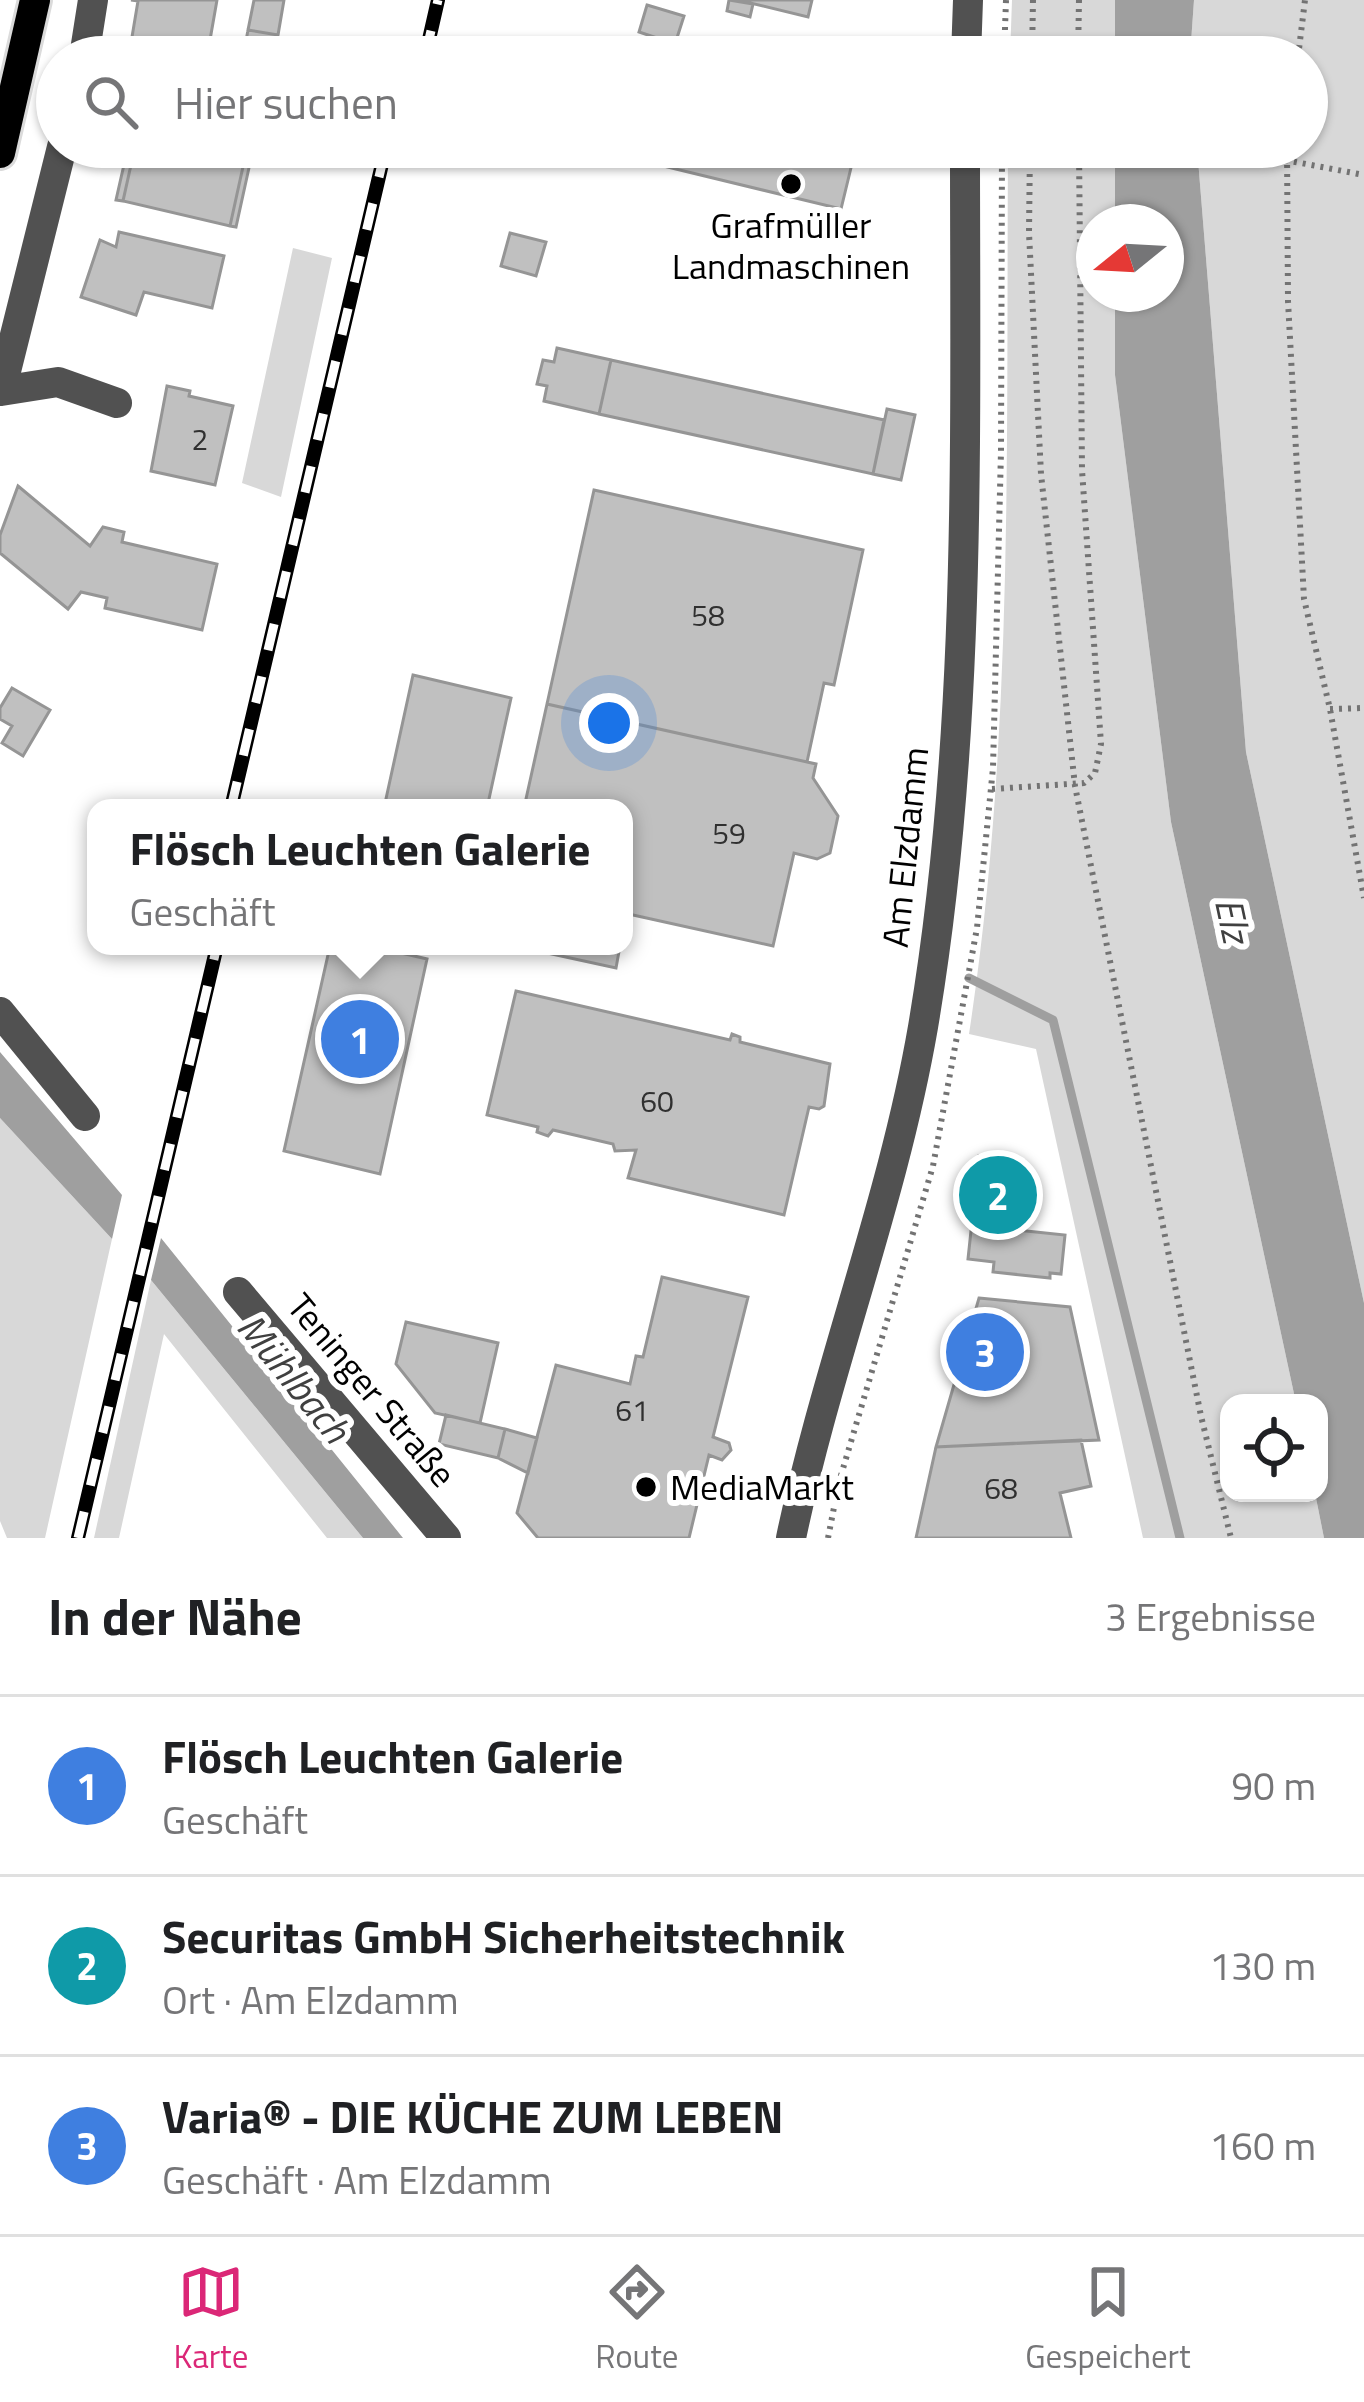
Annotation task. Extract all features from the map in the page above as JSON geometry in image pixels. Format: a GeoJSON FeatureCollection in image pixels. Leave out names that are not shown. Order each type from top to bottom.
{"type":"FeatureCollection","features":[{"type":"Feature","properties":{"kind":"main road"},"geometry":{"type":"LineString","coordinates":[[0,153],[35,0]]}},
{"type":"Feature","properties":{"kind":"street"},"geometry":{"type":"LineString","coordinates":[[87,36],[93,0]]}},
{"type":"Feature","properties":{"kind":"street"},"geometry":{"type":"LineString","coordinates":[[967,36],[968,0]]}},
{"type":"Feature","properties":{"kind":"street"},"geometry":{"type":"LineString","coordinates":[[57,168],[1,391],[58,382],[117,403]]}},
{"type":"Feature","properties":{"kind":"street","name":"Am Elzdamm"},"geometry":{"type":"LineString","coordinates":[[791,1538],[824,1402],[907,1113],[942,889],[961,647],[965,168]]}},
{"type":"Feature","properties":{"kind":"street"},"geometry":{"type":"LineString","coordinates":[[0,1012],[86,1116]]}},
{"type":"Feature","properties":{"kind":"street","name":"Teninger Straße"},"geometry":{"type":"LineString","coordinates":[[238,1292],[446,1538]]}},
{"type":"Feature","properties":{"kind":"path"},"geometry":{"type":"LineString","coordinates":[[1005,36],[1006,0]]}},
{"type":"Feature","properties":{"kind":"path"},"geometry":{"type":"LineString","coordinates":[[1032,36],[1033,0]]}},
{"type":"Feature","properties":{"kind":"path"},"geometry":{"type":"LineString","coordinates":[[1078,36],[1079,0]]}},
{"type":"Feature","properties":{"kind":"path"},"geometry":{"type":"LineString","coordinates":[[1301,36],[1305,0]]}},
{"type":"Feature","properties":{"kind":"path"},"geometry":{"type":"LineString","coordinates":[[1030,168],[1041,474],[1075,786],[1201,1416],[1231,1538]]}},
{"type":"Feature","properties":{"kind":"path"},"geometry":{"type":"LineString","coordinates":[[991,789],[1075,786],[1095,772],[1102,744],[1082,470],[1078,168]]}},
{"type":"Feature","properties":{"kind":"path"},"geometry":{"type":"LineString","coordinates":[[1285,168],[1304,599],[1330,709],[1364,898]]}},
{"type":"Feature","properties":{"kind":"path"},"geometry":{"type":"LineString","coordinates":[[1327,168],[1364,175]]}},
{"type":"Feature","properties":{"kind":"path"},"geometry":{"type":"LineString","coordinates":[[1330,709],[1364,708]]}},
{"type":"Feature","properties":{"kind":"shaded area"},"geometry":{"type":"Polygon","coordinates":[[[1012,0],[1115,0],[1115,36],[1011,36],[1012,0]]]}},
{"type":"Feature","properties":{"kind":"shaded area"},"geometry":{"type":"Polygon","coordinates":[[[1194,0],[1364,0],[1364,1303],[1246,752],[1199,168],[1328,168],[1328,36],[1191,36],[1194,0]]]}},
{"type":"Feature","properties":{"kind":"shaded area"},"geometry":{"type":"Polygon","coordinates":[[[1008,168],[1115,168],[1115,204],[1076,204],[1076,312],[1115,312],[1115,375],[1171,822],[1294,1394],[1220,1394],[1220,1502],[1317,1502],[1324,1538],[1143,1538],[1036,1049],[969,1034],[994,813],[1005,591],[1008,168]]]}},
{"type":"Feature","properties":{"kind":"shaded area"},"geometry":{"type":"Polygon","coordinates":[[[293,248],[332,258],[281,497],[242,483],[293,248]]]}},
{"type":"Feature","properties":{"kind":"shaded area"},"geometry":{"type":"Polygon","coordinates":[[[0,1118],[112,1239],[45,1538],[7,1538],[0,1521],[0,1118]]]}},
{"type":"Feature","properties":{"kind":"shaded area"},"geometry":{"type":"Polygon","coordinates":[[[151,1280],[363,1538],[327,1538],[164,1334],[119,1538],[94,1538],[151,1280]]]}},
{"type":"Feature","properties":{"kind":"water"},"geometry":{"type":"Polygon","coordinates":[[[1115,0],[1194,0],[1191,36],[1115,36],[1115,0]]]}},
{"type":"Feature","properties":{"kind":"water","name":"Elz"},"geometry":{"type":"Polygon","coordinates":[[[1115,168],[1199,168],[1246,752],[1364,1303],[1364,1538],[1324,1538],[1317,1502],[1328,1502],[1328,1394],[1294,1394],[1171,822],[1115,375],[1115,312],[1184,312],[1184,204],[1115,204],[1115,168]]]}},
{"type":"Feature","properties":{"kind":"water"},"geometry":{"type":"Polygon","coordinates":[[[0,1052],[122,1195],[112,1239],[0,1118],[0,1052]]]}},
{"type":"Feature","properties":{"kind":"water"},"geometry":{"type":"Polygon","coordinates":[[[161,1238],[403,1538],[363,1538],[151,1280],[161,1238]]]}},
{"type":"Feature","properties":{"kind":"building"},"geometry":{"type":"Polygon","coordinates":[[[131,0],[217,0],[211,36],[132,36],[138,1],[131,0]]]}},
{"type":"Feature","properties":{"kind":"building"},"geometry":{"type":"Polygon","coordinates":[[[254,0],[284,0],[278,35],[248,30],[254,0]]]}},
{"type":"Feature","properties":{"kind":"building"},"geometry":{"type":"Polygon","coordinates":[[[729,0],[753,4],[750,17],[727,11],[729,0]]]}},
{"type":"Feature","properties":{"kind":"building"},"geometry":{"type":"Polygon","coordinates":[[[738,0],[812,0],[808,17],[738,0]]]}},
{"type":"Feature","properties":{"kind":"building"},"geometry":{"type":"Polygon","coordinates":[[[647,5],[684,16],[678,36],[639,32],[647,5]]]}},
{"type":"Feature","properties":{"kind":"building"},"geometry":{"type":"Polygon","coordinates":[[[248,30],[278,35],[278,36],[247,36],[248,30]]]}},
{"type":"Feature","properties":{"kind":"building"},"geometry":{"type":"Polygon","coordinates":[[[123,168],[130,168],[123,201],[116,200],[123,168]]]}},
{"type":"Feature","properties":{"kind":"building"},"geometry":{"type":"Polygon","coordinates":[[[130,168],[243,168],[230,226],[123,201],[130,168]]]}},
{"type":"Feature","properties":{"kind":"building"},"geometry":{"type":"Polygon","coordinates":[[[243,168],[249,168],[236,227],[230,226],[243,168]]]}},
{"type":"Feature","properties":{"kind":"building"},"geometry":{"type":"Polygon","coordinates":[[[671,168],[851,168],[841,209],[671,168]]]}},
{"type":"Feature","properties":{"kind":"building"},"geometry":{"type":"Polygon","coordinates":[[[119,232],[224,256],[212,308],[144,292],[136,315],[81,297],[100,240],[116,247],[119,232]]]}},
{"type":"Feature","properties":{"kind":"building"},"geometry":{"type":"Polygon","coordinates":[[[510,233],[546,242],[536,276],[501,266],[510,233]]]}},
{"type":"Feature","properties":{"kind":"building"},"geometry":{"type":"Polygon","coordinates":[[[557,348],[611,360],[599,414],[544,401],[547,386],[537,384],[543,360],[554,362],[557,348]]]}},
{"type":"Feature","properties":{"kind":"building"},"geometry":{"type":"Polygon","coordinates":[[[611,360],[884,420],[873,474],[599,414],[611,360]]]}},
{"type":"Feature","properties":{"kind":"building"},"geometry":{"type":"Polygon","coordinates":[[[167,386],[233,406],[215,485],[151,471],[167,386]]]}},
{"type":"Feature","properties":{"kind":"building"},"geometry":{"type":"Polygon","coordinates":[[[887,409],[915,415],[901,480],[873,474],[887,409]]]}},
{"type":"Feature","properties":{"kind":"building"},"geometry":{"type":"Polygon","coordinates":[[[18,486],[90,546],[103,527],[124,532],[122,542],[217,564],[202,630],[105,608],[107,598],[81,592],[68,609],[0,553],[0,535],[18,486]]]}},
{"type":"Feature","properties":{"kind":"building"},"geometry":{"type":"Polygon","coordinates":[[[594,490],[863,550],[834,685],[824,683],[807,762],[547,704],[594,490]]]}},
{"type":"Feature","properties":{"kind":"building"},"geometry":{"type":"Polygon","coordinates":[[[413,675],[511,698],[489,799],[386,799],[413,675]]]}},
{"type":"Feature","properties":{"kind":"building"},"geometry":{"type":"Polygon","coordinates":[[[12,688],[50,710],[23,756],[2,743],[12,726],[0,719],[0,708],[12,688]]]}},
{"type":"Feature","properties":{"kind":"building"},"geometry":{"type":"Polygon","coordinates":[[[547,704],[816,764],[813,778],[838,816],[830,853],[817,859],[794,853],[773,946],[633,915],[633,799],[526,799],[547,704]]]}},
{"type":"Feature","properties":{"kind":"building"},"geometry":{"type":"Polygon","coordinates":[[[328,955],[427,959],[380,1174],[284,1151],[328,955]]]}},
{"type":"Feature","properties":{"kind":"building"},"geometry":{"type":"Polygon","coordinates":[[[556,955],[618,955],[616,968],[556,955]]]}},
{"type":"Feature","properties":{"kind":"building"},"geometry":{"type":"Polygon","coordinates":[[[516,991],[730,1040],[732,1034],[740,1042],[830,1064],[824,1106],[809,1107],[784,1215],[628,1178],[636,1150],[615,1151],[613,1144],[553,1130],[548,1136],[537,1132],[538,1127],[487,1115],[516,991]]]}},
{"type":"Feature","properties":{"kind":"building"},"geometry":{"type":"Polygon","coordinates":[[[979,1156],[1024,1161],[1017,1230],[1065,1235],[1061,1274],[1050,1273],[1050,1278],[993,1272],[994,1262],[968,1259],[979,1156]]]}},
{"type":"Feature","properties":{"kind":"building"},"geometry":{"type":"Polygon","coordinates":[[[662,1277],[748,1297],[713,1437],[729,1443],[731,1450],[722,1460],[709,1455],[689,1538],[538,1538],[517,1513],[556,1365],[630,1384],[636,1356],[643,1357],[662,1277]]]}},
{"type":"Feature","properties":{"kind":"building"},"geometry":{"type":"Polygon","coordinates":[[[979,1298],[1070,1307],[1099,1440],[936,1447],[979,1298]]]}},
{"type":"Feature","properties":{"kind":"building"},"geometry":{"type":"Polygon","coordinates":[[[406,1322],[498,1343],[480,1423],[435,1413],[396,1364],[406,1322]]]}},
{"type":"Feature","properties":{"kind":"building"},"geometry":{"type":"Polygon","coordinates":[[[446,1415],[505,1429],[498,1458],[439,1444],[446,1415]]]}},
{"type":"Feature","properties":{"kind":"building"},"geometry":{"type":"Polygon","coordinates":[[[505,1429],[537,1438],[528,1473],[498,1458],[505,1429]]]}},
{"type":"Feature","properties":{"kind":"building"},"geometry":{"type":"Polygon","coordinates":[[[1081,1440],[1091,1486],[1060,1493],[1071,1538],[916,1538],[936,1447],[1081,1440]]]}},
{"type":"Feature","properties":{"kind":"waterway"},"geometry":{"type":"LineString","coordinates":[[969,978],[1053,1020],[1180,1538]]}},
{"type":"Feature","properties":{"kind":"railway"},"geometry":{"type":"LineString","coordinates":[[430,36],[438,0]]}},
{"type":"Feature","properties":{"kind":"railway"},"geometry":{"type":"LineString","coordinates":[[233,799],[381,168]]}},
{"type":"Feature","properties":{"kind":"railway"},"geometry":{"type":"LineString","coordinates":[[78,1538],[215,955]]}},
{"type":"Feature","properties":{"kind":"place","name":"Grafmüller Landmaschinen"},"geometry":{"type":"Point","coordinates":[791,184]}},
{"type":"Feature","properties":{"kind":"place","name":"Flösch Leuchten Galerie"},"geometry":{"type":"Point","coordinates":[360,1039]}},
{"type":"Feature","properties":{"kind":"place","name":"Securitas GmbH Sicherheitstechnik"},"geometry":{"type":"Point","coordinates":[998,1195]}},
{"type":"Feature","properties":{"kind":"place","name":"Varia® - DIE KÜCHE ZUM LEBEN"},"geometry":{"type":"Point","coordinates":[985,1352]}},
{"type":"Feature","properties":{"kind":"place","name":"MediaMarkt"},"geometry":{"type":"Point","coordinates":[646,1487]}},
{"type":"Feature","properties":{"kind":"water label","name":"Mühlbach"},"geometry":{"type":"Point","coordinates":[294,1378]}}]}
